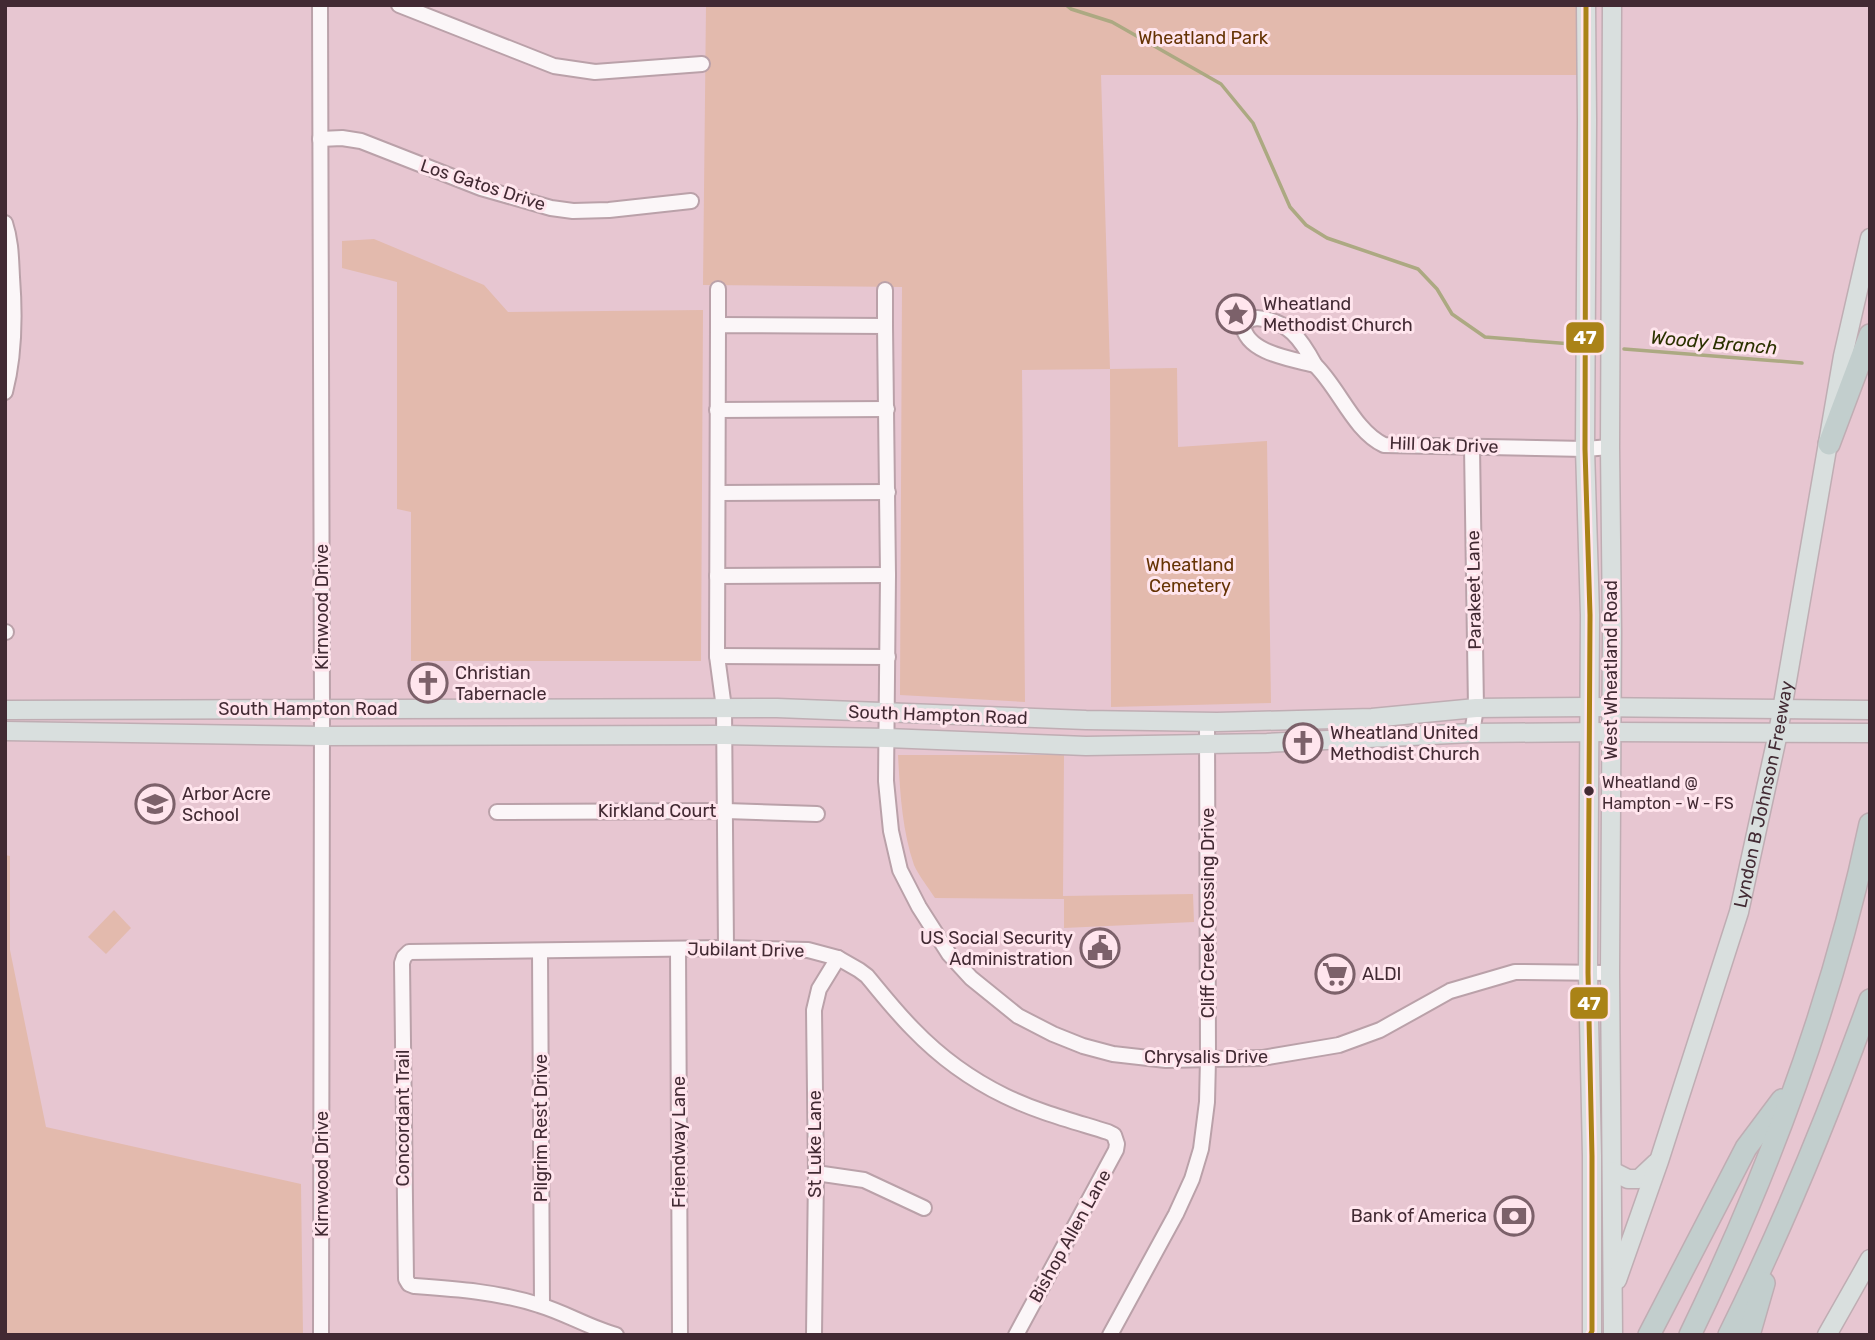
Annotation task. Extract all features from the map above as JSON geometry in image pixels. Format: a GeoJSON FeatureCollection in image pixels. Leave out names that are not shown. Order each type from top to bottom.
{"type":"FeatureCollection","features":[{"type":"Feature","properties":{"kind":"highway"},"geometry":{"type":"LineString","coordinates":[[1829,444],[1870,335]]}},
{"type":"Feature","properties":{"kind":"highway"},"geometry":{"type":"LineString","coordinates":[[1690,1335],[1751,1203],[1798,1079],[1847,919],[1870,824]]}},
{"type":"Feature","properties":{"kind":"highway"},"geometry":{"type":"LineString","coordinates":[[1729,1335],[1813,1149],[1870,1000]]}},
{"type":"Feature","properties":{"kind":"highway"},"geometry":{"type":"LineString","coordinates":[[1649,1335],[1746,1148],[1798,1079]]}},
{"type":"Feature","properties":{"kind":"highway"},"geometry":{"type":"LineString","coordinates":[[1749,1335],[1776,1235]]}},
{"type":"Feature","properties":{"kind":"main road","name":"West Wheatland Road"},"geometry":{"type":"LineString","coordinates":[[1586,5],[1585,449],[1590,615],[1588,973],[1592,1334]]}},
{"type":"Feature","properties":{"kind":"main road","name":"West Wheatland Road"},"geometry":{"type":"LineString","coordinates":[[1612,5],[1610,973],[1613,1335]]}},
{"type":"Feature","properties":{"kind":"main road"},"geometry":{"type":"LineString","coordinates":[[1586,168],[1611,169]]}},
{"type":"Feature","properties":{"kind":"main road","name":"Lyndon B Johnson Freeway"},"geometry":{"type":"LineString","coordinates":[[1592,1334],[1627,1255],[1739,912],[1783,709],[1845,346],[1870,238]]}},
{"type":"Feature","properties":{"kind":"main road","name":"South Hampton Road"},"geometry":{"type":"LineString","coordinates":[[5,710],[724,708],[1207,722],[1372,718],[1476,708],[1870,710]]}},
{"type":"Feature","properties":{"kind":"main road"},"geometry":{"type":"LineString","coordinates":[[1086,720],[1086,746]]}},
{"type":"Feature","properties":{"kind":"main road","name":"South Hampton Road"},"geometry":{"type":"LineString","coordinates":[[5,732],[323,736],[724,735],[1086,746],[1347,740],[1472,733],[1870,733]]}},
{"type":"Feature","properties":{"kind":"main road"},"geometry":{"type":"LineString","coordinates":[[1612,1171],[1628,1180],[1639,1180],[1659,1161]]}},
{"type":"Feature","properties":{"kind":"main road"},"geometry":{"type":"LineString","coordinates":[[1827,1335],[1868,1266]]}},
{"type":"Feature","properties":{"kind":"street","name":"Kirnwood Drive"},"geometry":{"type":"LineString","coordinates":[[320,5],[323,709],[321,1335]]}},
{"type":"Feature","properties":{"kind":"street"},"geometry":{"type":"LineString","coordinates":[[399,5],[542,62],[576,71],[702,64]]}},
{"type":"Feature","properties":{"kind":"street","name":"Los Gatos Drive"},"geometry":{"type":"LineString","coordinates":[[320,139],[361,141],[481,188],[551,208],[573,211],[609,210],[691,201]]}},
{"type":"Feature","properties":{"kind":"street"},"geometry":{"type":"LineString","coordinates":[[5,223],[11,240],[9,268],[15,320],[11,370],[5,392]]}},
{"type":"Feature","properties":{"kind":"street"},"geometry":{"type":"LineString","coordinates":[[718,289],[717,656],[724,708],[726,948]]}},
{"type":"Feature","properties":{"kind":"street","name":"Chrysalis Drive"},"geometry":{"type":"LineString","coordinates":[[885,290],[888,492],[886,780],[891,831],[900,870],[919,907],[940,942],[971,978],[1018,1016],[1053,1034],[1113,1054],[1166,1060],[1262,1058],[1339,1045],[1380,1030],[1450,991],[1515,972],[1610,973]]}},
{"type":"Feature","properties":{"kind":"street","name":"Hill Oak Drive"},"geometry":{"type":"LineString","coordinates":[[1315,365],[1258,347],[1247,336],[1243,325],[1257,318],[1284,325],[1297,336],[1315,365],[1368,435],[1377,442],[1392,446],[1585,449],[1610,447]]}},
{"type":"Feature","properties":{"kind":"street"},"geometry":{"type":"LineString","coordinates":[[718,326],[885,326]]}},
{"type":"Feature","properties":{"kind":"street"},"geometry":{"type":"LineString","coordinates":[[717,410],[887,409]]}},
{"type":"Feature","properties":{"kind":"street","name":"Parakeet Lane"},"geometry":{"type":"LineString","coordinates":[[1472,447],[1476,708],[1472,733]]}},
{"type":"Feature","properties":{"kind":"street"},"geometry":{"type":"LineString","coordinates":[[719,493],[888,492]]}},
{"type":"Feature","properties":{"kind":"street"},"geometry":{"type":"LineString","coordinates":[[717,576],[888,575]]}},
{"type":"Feature","properties":{"kind":"street"},"geometry":{"type":"LineString","coordinates":[[717,656],[888,657]]}},
{"type":"Feature","properties":{"kind":"street","name":"Cliff Creek Crossing Drive"},"geometry":{"type":"LineString","coordinates":[[1110,1335],[1176,1214],[1192,1179],[1201,1149],[1207,1102],[1208,1059],[1207,722]]}},
{"type":"Feature","properties":{"kind":"street","name":"Kirkland Court"},"geometry":{"type":"LineString","coordinates":[[497,812],[726,811],[817,814]]}},
{"type":"Feature","properties":{"kind":"street","name":"Jubilant Drive"},"geometry":{"type":"LineString","coordinates":[[404,957],[414,951],[540,952],[726,948],[808,950],[838,958],[867,976],[914,1030],[975,1080],[1041,1111],[1114,1135]]}},
{"type":"Feature","properties":{"kind":"street","name":"Friendway Lane"},"geometry":{"type":"LineString","coordinates":[[678,949],[680,1335]]}},
{"type":"Feature","properties":{"kind":"street","name":"Pilgrim Rest Drive"},"geometry":{"type":"LineString","coordinates":[[540,952],[542,1305]]}},
{"type":"Feature","properties":{"kind":"street","name":"Concordant Trail"},"geometry":{"type":"LineString","coordinates":[[404,957],[402,977],[406,1279],[414,1286],[467,1290],[542,1305]]}},
{"type":"Feature","properties":{"kind":"street","name":"St Luke Lane"},"geometry":{"type":"LineString","coordinates":[[814,1335],[814,1010],[819,989],[838,958]]}},
{"type":"Feature","properties":{"kind":"street","name":"Bishop Allen Lane"},"geometry":{"type":"LineString","coordinates":[[1016,1335],[1116,1150],[1114,1135]]}},
{"type":"Feature","properties":{"kind":"street"},"geometry":{"type":"LineString","coordinates":[[816,1173],[864,1180],[924,1208]]}},
{"type":"Feature","properties":{"kind":"street"},"geometry":{"type":"LineString","coordinates":[[542,1305],[616,1335]]}},
{"type":"Feature","properties":{"kind":"green space","name":"Wheatland Park"},"geometry":{"type":"Polygon","coordinates":[[[706,5],[1591,5],[1592,75],[1101,75],[1110,369],[1022,370],[1025,702],[900,695],[902,287],[703,285],[706,5]]]}},
{"type":"Feature","properties":{"kind":"green space"},"geometry":{"type":"Polygon","coordinates":[[[374,239],[484,285],[508,312],[703,310],[701,661],[411,661],[411,512],[397,509],[397,282],[342,268],[342,241],[374,239]]]}},
{"type":"Feature","properties":{"kind":"green space","name":"Wheatland Cemetery"},"geometry":{"type":"Polygon","coordinates":[[[1177,368],[1178,447],[1267,441],[1271,703],[1111,707],[1110,369],[1177,368]]]}},
{"type":"Feature","properties":{"kind":"green space"},"geometry":{"type":"Polygon","coordinates":[[[898,755],[1064,755],[1063,896],[1193,894],[1194,922],[1064,928],[1064,899],[935,898],[916,869],[910,852],[902,810],[898,755]]]}},
{"type":"Feature","properties":{"kind":"green space"},"geometry":{"type":"Polygon","coordinates":[[[5,855],[10,856],[10,950],[46,1127],[301,1184],[303,1335],[5,1335],[5,855]]]}},
{"type":"Feature","properties":{"kind":"green space"},"geometry":{"type":"Polygon","coordinates":[[[114,910],[131,928],[106,954],[88,937],[114,910]]]}},
{"type":"Feature","properties":{"kind":"waterway","name":"Woody Branch"},"geometry":{"type":"LineString","coordinates":[[1066,5],[1112,22],[1221,84],[1253,123],[1290,207],[1306,225],[1327,238],[1418,269],[1437,289],[1452,314],[1485,337],[1572,344]]}},
{"type":"Feature","properties":{"kind":"waterway","name":"Woody Branch"},"geometry":{"type":"LineString","coordinates":[[1624,349],[1802,363]]}},
{"type":"Feature","properties":{"kind":"transit line","name":"47"},"geometry":{"type":"LineString","coordinates":[[1586,5],[1585,449],[1590,615],[1588,973],[1592,1156],[1590,1335]]}},
{"type":"Feature","properties":{"kind":"place","name":"Wheatland Methodist Church"},"geometry":{"type":"Point","coordinates":[1236,314]}},
{"type":"Feature","properties":{"kind":"place","name":"Christian Tabernacle"},"geometry":{"type":"Point","coordinates":[428,683]}},
{"type":"Feature","properties":{"kind":"place","name":"Wheatland United Methodist Church"},"geometry":{"type":"Point","coordinates":[1303,743]}},
{"type":"Feature","properties":{"kind":"place","name":"Wheatland @ Hampton - W - FS"},"geometry":{"type":"Point","coordinates":[1589,791]}},
{"type":"Feature","properties":{"kind":"place","name":"Arbor Acre School"},"geometry":{"type":"Point","coordinates":[155,804]}},
{"type":"Feature","properties":{"kind":"place","name":"US Social Security Administration"},"geometry":{"type":"Point","coordinates":[1100,948]}},
{"type":"Feature","properties":{"kind":"place","name":"ALDI"},"geometry":{"type":"Point","coordinates":[1335,974]}},
{"type":"Feature","properties":{"kind":"place","name":"Bank of America"},"geometry":{"type":"Point","coordinates":[1514,1216]}}]}
